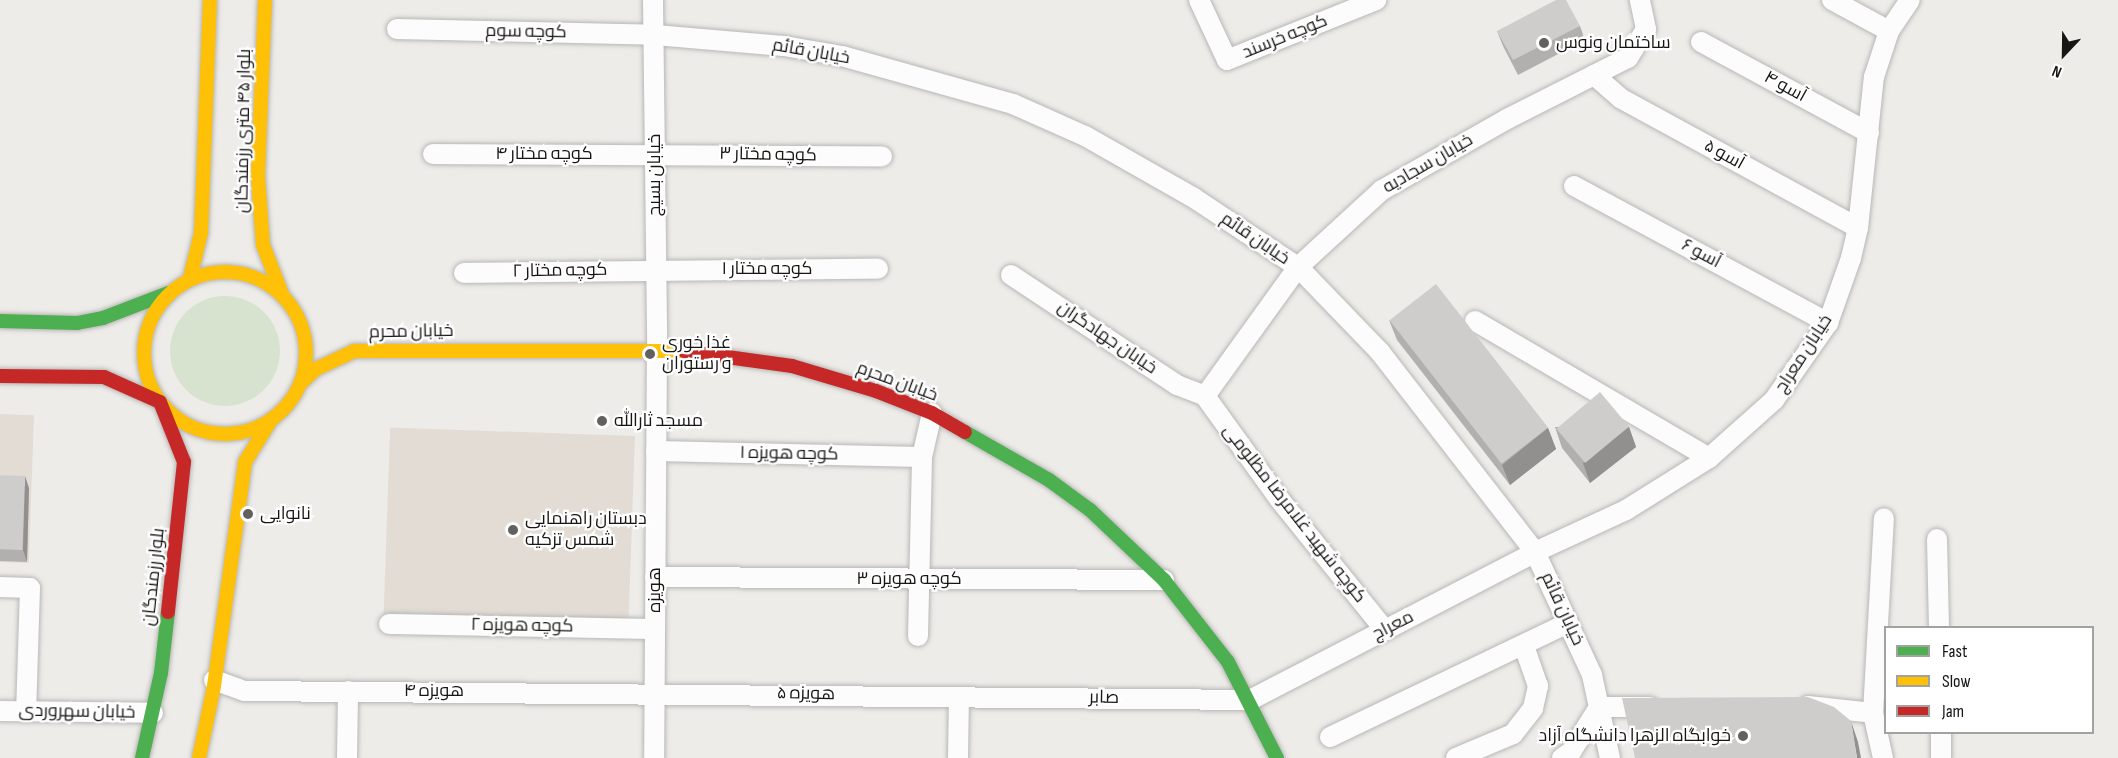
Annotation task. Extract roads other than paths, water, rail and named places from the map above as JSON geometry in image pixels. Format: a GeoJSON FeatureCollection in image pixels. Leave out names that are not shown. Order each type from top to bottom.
{"type":"FeatureCollection","features":[{"type":"Feature","properties":{"kind":"main road","name":"بلوار ۴۵ متری رزمندگان"},"geometry":{"type":"LineString","coordinates":[[190,278],[201,233],[210,0]]}},
{"type":"Feature","properties":{"kind":"main road","name":"بلوار ۴۵ متری رزمندگان"},"geometry":{"type":"LineString","coordinates":[[265,0],[258,177],[262,245],[282,294]]}},
{"type":"Feature","properties":{"kind":"main road"},"geometry":{"type":"LineString","coordinates":[[0,321],[77,322],[103,318],[170,292],[190,278],[214,272],[238,272],[262,280],[282,294],[296,313],[322,335]]}},
{"type":"Feature","properties":{"kind":"main road"},"geometry":{"type":"LineString","coordinates":[[170,292],[154,311],[144,349],[148,381],[160,402],[178,419],[216,433],[249,431],[271,420],[289,404],[301,383],[307,360],[305,336],[296,313]]}},
{"type":"Feature","properties":{"kind":"main road"},"geometry":{"type":"LineString","coordinates":[[338,344],[354,351]]}},
{"type":"Feature","properties":{"kind":"main road","name":"خیابان محرم"},"geometry":{"type":"LineString","coordinates":[[354,351],[657,349],[708,352],[792,366],[876,391],[932,413],[1049,480],[1090,510],[1164,580],[1228,662],[1250,700],[1277,758]]}},
{"type":"Feature","properties":{"kind":"main road"},"geometry":{"type":"LineString","coordinates":[[301,383],[316,369],[354,351]]}},
{"type":"Feature","properties":{"kind":"main road"},"geometry":{"type":"LineString","coordinates":[[0,376],[104,377],[160,402]]}},
{"type":"Feature","properties":{"kind":"main road","name":"بلوار رزمندگان"},"geometry":{"type":"LineString","coordinates":[[142,758],[153,712],[184,462],[160,402]]}},
{"type":"Feature","properties":{"kind":"main road"},"geometry":{"type":"LineString","coordinates":[[199,758],[214,680],[244,462],[271,420]]}},
{"type":"Feature","properties":{"kind":"street","name":"خیابان بسیج"},"geometry":{"type":"LineString","coordinates":[[653,0],[657,349]]}},
{"type":"Feature","properties":{"kind":"street","name":"کوچه خرسند"},"geometry":{"type":"LineString","coordinates":[[1199,0],[1227,60],[1376,0]]}},
{"type":"Feature","properties":{"kind":"street","name":"خیابان سجادیه"},"geometry":{"type":"LineString","coordinates":[[1205,396],[1298,267],[1382,190],[1628,58],[1646,29],[1640,0]]}},
{"type":"Feature","properties":{"kind":"street"},"geometry":{"type":"LineString","coordinates":[[1832,0],[1888,31]]}},
{"type":"Feature","properties":{"kind":"street","name":"خیابان معراج"},"geometry":{"type":"LineString","coordinates":[[1535,552],[1626,510],[1709,458],[1774,400],[1828,323],[1858,228],[1874,77],[1888,31],[1910,0]]}},
{"type":"Feature","properties":{"kind":"street","name":"کوچه سوم"},"geometry":{"type":"LineString","coordinates":[[397,29],[655,35]]}},
{"type":"Feature","properties":{"kind":"street","name":"خیابان قائم"},"geometry":{"type":"LineString","coordinates":[[655,35],[784,45],[830,54],[1013,104],[1085,136],[1184,192],[1298,267],[1380,352],[1535,552],[1592,675],[1610,758]]}},
{"type":"Feature","properties":{"kind":"street","name":"آسو ۴"},"geometry":{"type":"LineString","coordinates":[[1701,42],[1869,133]]}},
{"type":"Feature","properties":{"kind":"street","name":"آسو ۵"},"geometry":{"type":"LineString","coordinates":[[1594,75],[1620,98],[1858,228]]}},
{"type":"Feature","properties":{"kind":"street","name":"کوچه مختار ۴"},"geometry":{"type":"LineString","coordinates":[[433,154],[655,153]]}},
{"type":"Feature","properties":{"kind":"street","name":"کوچه مختار ۳"},"geometry":{"type":"LineString","coordinates":[[655,153],[882,156]]}},
{"type":"Feature","properties":{"kind":"street","name":"آسو ۶"},"geometry":{"type":"LineString","coordinates":[[1574,186],[1828,323]]}},
{"type":"Feature","properties":{"kind":"street","name":"کوچه مختار ۱"},"geometry":{"type":"LineString","coordinates":[[656,269],[878,269]]}},
{"type":"Feature","properties":{"kind":"street","name":"کوچه مختار ۲"},"geometry":{"type":"LineString","coordinates":[[464,273],[656,269]]}},
{"type":"Feature","properties":{"kind":"street","name":"خیابان جهادگران"},"geometry":{"type":"LineString","coordinates":[[1011,275],[1177,385],[1205,396]]}},
{"type":"Feature","properties":{"kind":"street"},"geometry":{"type":"LineString","coordinates":[[1475,321],[1709,458]]}},
{"type":"Feature","properties":{"kind":"street","name":"هویزه"},"geometry":{"type":"LineString","coordinates":[[654,758],[657,349]]}},
{"type":"Feature","properties":{"kind":"street","name":"کوچه شهید غلامرضا مظلومی"},"geometry":{"type":"LineString","coordinates":[[1205,396],[1280,500],[1385,630]]}},
{"type":"Feature","properties":{"kind":"street"},"geometry":{"type":"LineString","coordinates":[[918,636],[922,579],[922,457],[932,413]]}},
{"type":"Feature","properties":{"kind":"street","name":"کوچه هویزه ۱"},"geometry":{"type":"LineString","coordinates":[[656,451],[922,457]]}},
{"type":"Feature","properties":{"kind":"street"},"geometry":{"type":"LineString","coordinates":[[1883,758],[1874,713],[1884,518]]}},
{"type":"Feature","properties":{"kind":"street"},"geometry":{"type":"LineString","coordinates":[[1937,539],[1939,626]]}},
{"type":"Feature","properties":{"kind":"street","name":"معراج"},"geometry":{"type":"LineString","coordinates":[[1250,700],[1535,552]]}},
{"type":"Feature","properties":{"kind":"street","name":"کوچه هویزه ۳"},"geometry":{"type":"LineString","coordinates":[[655,577],[1164,580]]}},
{"type":"Feature","properties":{"kind":"street"},"geometry":{"type":"LineString","coordinates":[[0,587],[30,588],[26,712]]}},
{"type":"Feature","properties":{"kind":"street"},"geometry":{"type":"LineString","coordinates":[[1330,737],[1568,623]]}},
{"type":"Feature","properties":{"kind":"street","name":"کوچه هویزه ۲"},"geometry":{"type":"LineString","coordinates":[[389,624],[655,629]]}},
{"type":"Feature","properties":{"kind":"street"},"geometry":{"type":"LineString","coordinates":[[1456,758],[1513,734],[1533,708],[1538,686],[1524,646]]}},
{"type":"Feature","properties":{"kind":"street","name":"هویزه ۴"},"geometry":{"type":"LineString","coordinates":[[214,680],[244,691],[654,692]]}},
{"type":"Feature","properties":{"kind":"street"},"geometry":{"type":"LineString","coordinates":[[346,758],[348,691]]}},
{"type":"Feature","properties":{"kind":"street","name":"هویزه ۵"},"geometry":{"type":"LineString","coordinates":[[654,692],[958,696]]}},
{"type":"Feature","properties":{"kind":"street"},"geometry":{"type":"LineString","coordinates":[[958,696],[958,758]]}},
{"type":"Feature","properties":{"kind":"street","name":"صابر"},"geometry":{"type":"LineString","coordinates":[[958,696],[1250,700]]}},
{"type":"Feature","properties":{"kind":"street"},"geometry":{"type":"LineString","coordinates":[[1562,758],[1571,752],[1599,707],[1668,706]]}},
{"type":"Feature","properties":{"kind":"street"},"geometry":{"type":"LineString","coordinates":[[1784,706],[1830,706],[1874,713]]}},
{"type":"Feature","properties":{"kind":"street","name":"خیابان سهروردی"},"geometry":{"type":"LineString","coordinates":[[0,711],[153,712]]}},
{"type":"Feature","properties":{"kind":"street"},"geometry":{"type":"LineString","coordinates":[[1941,734],[1941,758]]}},
{"type":"Feature","properties":{"kind":"place","name":"ساختمان ونوس"},"geometry":{"type":"Point","coordinates":[1544,43]}},
{"type":"Feature","properties":{"kind":"place","name":"غذا خوری و رستوران"},"geometry":{"type":"Point","coordinates":[650,354]}},
{"type":"Feature","properties":{"kind":"place","name":"مسجد ثارالله"},"geometry":{"type":"Point","coordinates":[602,421]}},
{"type":"Feature","properties":{"kind":"place","name":"نانوایی"},"geometry":{"type":"Point","coordinates":[248,514]}},
{"type":"Feature","properties":{"kind":"place","name":"دبستان راهنمایی شمس تزکیه"},"geometry":{"type":"Point","coordinates":[513,530]}},
{"type":"Feature","properties":{"kind":"place","name":"خوابگاه الزهرا دانشگاه آزاد"},"geometry":{"type":"Point","coordinates":[1743,736]}}]}
